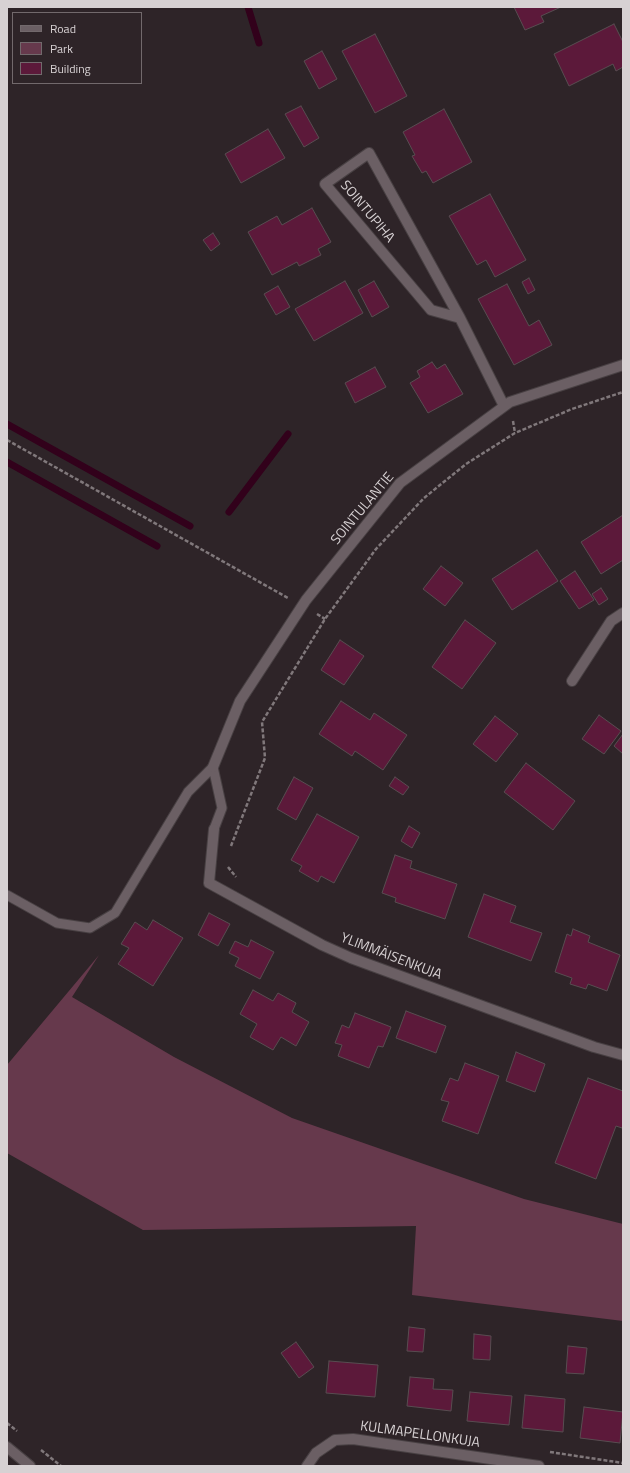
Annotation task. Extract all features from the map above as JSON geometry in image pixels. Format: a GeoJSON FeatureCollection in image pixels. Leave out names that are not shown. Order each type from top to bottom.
{"type":"FeatureCollection","features":[{"type":"Feature","properties":{"kind":"street","name":"SOINTUPIHA"},"geometry":{"type":"LineString","coordinates":[[460,318],[431,310],[325,184],[369,153],[460,318],[504,406]]}},
{"type":"Feature","properties":{"kind":"street","name":"SOINTULANTIE"},"geometry":{"type":"LineString","coordinates":[[213,767],[240,701],[302,606],[400,483],[510,402],[623,365]]}},
{"type":"Feature","properties":{"kind":"street"},"geometry":{"type":"LineString","coordinates":[[572,682],[611,621],[623,613]]}},
{"type":"Feature","properties":{"kind":"street","name":"YLIMMÄISENKUJA"},"geometry":{"type":"LineString","coordinates":[[214,829],[209,884],[322,945],[351,958],[587,1044],[623,1055]]}},
{"type":"Feature","properties":{"kind":"street","name":"KULMAPELLONKUJA"},"geometry":{"type":"LineString","coordinates":[[307,1466],[316,1453],[335,1440],[354,1439],[539,1466]]}},
{"type":"Feature","properties":{"kind":"street"},"geometry":{"type":"LineString","coordinates":[[7,1447],[30,1466]]}},
{"type":"Feature","properties":{"kind":"lane"},"geometry":{"type":"LineString","coordinates":[[213,767],[222,808],[214,829]]}},
{"type":"Feature","properties":{"kind":"lane"},"geometry":{"type":"LineString","coordinates":[[7,894],[57,923],[90,928],[115,913],[188,792],[213,767]]}},
{"type":"Feature","properties":{"kind":"path"},"geometry":{"type":"LineString","coordinates":[[231,848],[265,758],[262,722],[325,619],[376,549],[424,498],[466,464],[514,433],[572,409],[623,392]]}},
{"type":"Feature","properties":{"kind":"path"},"geometry":{"type":"LineString","coordinates":[[7,440],[325,619]]}},
{"type":"Feature","properties":{"kind":"path"},"geometry":{"type":"LineString","coordinates":[[229,860],[228,867],[238,878]]}},
{"type":"Feature","properties":{"kind":"green space"},"geometry":{"type":"Polygon","coordinates":[[[99,955],[72,997],[174,1057],[292,1118],[524,1199],[623,1224],[623,1321],[412,1295],[416,1226],[143,1230],[7,1153],[7,1065],[99,955]]]}},
{"type":"Feature","properties":{"kind":"building"},"geometry":{"type":"Polygon","coordinates":[[[514,7],[561,7],[541,16],[544,22],[525,30],[514,7]]]}},
{"type":"Feature","properties":{"kind":"building"},"geometry":{"type":"Polygon","coordinates":[[[614,24],[623,42],[623,67],[616,71],[613,64],[569,86],[554,54],[614,24]]]}},
{"type":"Feature","properties":{"kind":"building"},"geometry":{"type":"Polygon","coordinates":[[[375,34],[407,96],[375,113],[342,51],[375,34]]]}},
{"type":"Feature","properties":{"kind":"building"},"geometry":{"type":"Polygon","coordinates":[[[322,51],[337,79],[319,89],[304,61],[322,51]]]}},
{"type":"Feature","properties":{"kind":"building"},"geometry":{"type":"Polygon","coordinates":[[[301,106],[319,138],[304,147],[285,114],[301,106]]]}},
{"type":"Feature","properties":{"kind":"building"},"geometry":{"type":"Polygon","coordinates":[[[444,109],[472,162],[433,183],[426,171],[422,173],[412,156],[415,155],[403,132],[444,109]]]}},
{"type":"Feature","properties":{"kind":"building"},"geometry":{"type":"Polygon","coordinates":[[[268,129],[285,158],[241,183],[225,154],[268,129]]]}},
{"type":"Feature","properties":{"kind":"building"},"geometry":{"type":"Polygon","coordinates":[[[490,194],[526,260],[495,277],[486,260],[477,265],[449,216],[490,194]]]}},
{"type":"Feature","properties":{"kind":"building"},"geometry":{"type":"Polygon","coordinates":[[[312,208],[331,242],[318,249],[321,255],[299,266],[297,262],[272,275],[248,232],[277,216],[282,225],[312,208]]]}},
{"type":"Feature","properties":{"kind":"building"},"geometry":{"type":"Polygon","coordinates":[[[213,233],[220,244],[211,251],[203,240],[213,233]]]}},
{"type":"Feature","properties":{"kind":"building"},"geometry":{"type":"Polygon","coordinates":[[[529,278],[535,290],[528,294],[522,282],[529,278]]]}},
{"type":"Feature","properties":{"kind":"building"},"geometry":{"type":"Polygon","coordinates":[[[345,281],[363,313],[314,341],[295,309],[345,281]]]}},
{"type":"Feature","properties":{"kind":"building"},"geometry":{"type":"Polygon","coordinates":[[[374,281],[389,307],[372,317],[358,290],[374,281]]]}},
{"type":"Feature","properties":{"kind":"building"},"geometry":{"type":"Polygon","coordinates":[[[507,284],[529,326],[539,320],[552,345],[514,365],[478,299],[507,284]]]}},
{"type":"Feature","properties":{"kind":"building"},"geometry":{"type":"Polygon","coordinates":[[[278,286],[290,307],[276,315],[264,294],[278,286]]]}},
{"type":"Feature","properties":{"kind":"building"},"geometry":{"type":"Polygon","coordinates":[[[432,362],[437,369],[445,364],[463,394],[428,413],[410,383],[420,377],[417,371],[432,362]]]}},
{"type":"Feature","properties":{"kind":"building"},"geometry":{"type":"Polygon","coordinates":[[[375,367],[386,387],[355,403],[345,383],[375,367]]]}},
{"type":"Feature","properties":{"kind":"building"},"geometry":{"type":"Polygon","coordinates":[[[623,515],[623,560],[601,574],[581,542],[623,515]]]}},
{"type":"Feature","properties":{"kind":"building"},"geometry":{"type":"Polygon","coordinates":[[[537,550],[558,581],[512,610],[492,579],[537,550]]]}},
{"type":"Feature","properties":{"kind":"building"},"geometry":{"type":"Polygon","coordinates":[[[441,566],[463,583],[445,606],[423,589],[441,566]]]}},
{"type":"Feature","properties":{"kind":"building"},"geometry":{"type":"Polygon","coordinates":[[[575,571],[594,600],[579,609],[560,581],[575,571]]]}},
{"type":"Feature","properties":{"kind":"building"},"geometry":{"type":"Polygon","coordinates":[[[601,588],[608,599],[599,605],[592,594],[601,588]]]}},
{"type":"Feature","properties":{"kind":"building"},"geometry":{"type":"Polygon","coordinates":[[[465,620],[496,643],[462,689],[432,667],[465,620]]]}},
{"type":"Feature","properties":{"kind":"building"},"geometry":{"type":"Polygon","coordinates":[[[340,640],[364,656],[344,685],[321,670],[340,640]]]}},
{"type":"Feature","properties":{"kind":"building"},"geometry":{"type":"Polygon","coordinates":[[[341,701],[370,720],[374,713],[407,735],[383,770],[355,751],[352,756],[319,734],[341,701]]]}},
{"type":"Feature","properties":{"kind":"building"},"geometry":{"type":"Polygon","coordinates":[[[599,715],[621,731],[604,754],[582,739],[599,715]]]}},
{"type":"Feature","properties":{"kind":"building"},"geometry":{"type":"Polygon","coordinates":[[[495,716],[518,734],[496,762],[473,744],[495,716]]]}},
{"type":"Feature","properties":{"kind":"building"},"geometry":{"type":"Polygon","coordinates":[[[623,734],[623,754],[614,746],[623,734]]]}},
{"type":"Feature","properties":{"kind":"building"},"geometry":{"type":"Polygon","coordinates":[[[526,763],[575,801],[553,830],[504,792],[526,763]]]}},
{"type":"Feature","properties":{"kind":"building"},"geometry":{"type":"Polygon","coordinates":[[[294,777],[313,788],[296,820],[277,809],[294,777]]]}},
{"type":"Feature","properties":{"kind":"building"},"geometry":{"type":"Polygon","coordinates":[[[395,777],[409,787],[403,795],[389,786],[395,777]]]}},
{"type":"Feature","properties":{"kind":"building"},"geometry":{"type":"Polygon","coordinates":[[[317,814],[359,837],[334,883],[321,876],[318,882],[299,871],[302,866],[291,860],[317,814]]]}},
{"type":"Feature","properties":{"kind":"building"},"geometry":{"type":"Polygon","coordinates":[[[409,826],[420,833],[412,848],[401,841],[409,826]]]}},
{"type":"Feature","properties":{"kind":"building"},"geometry":{"type":"Polygon","coordinates":[[[395,855],[412,861],[410,868],[457,884],[445,919],[395,902],[396,898],[382,893],[395,855]]]}},
{"type":"Feature","properties":{"kind":"building"},"geometry":{"type":"Polygon","coordinates":[[[484,894],[516,906],[510,922],[542,933],[531,961],[468,937],[484,894]]]}},
{"type":"Feature","properties":{"kind":"building"},"geometry":{"type":"Polygon","coordinates":[[[209,913],[230,924],[218,946],[198,935],[209,913]]]}},
{"type":"Feature","properties":{"kind":"building"},"geometry":{"type":"Polygon","coordinates":[[[153,920],[183,938],[153,986],[118,964],[129,948],[121,944],[135,922],[147,930],[153,920]]]}},
{"type":"Feature","properties":{"kind":"building"},"geometry":{"type":"Polygon","coordinates":[[[573,929],[590,936],[588,942],[620,955],[607,991],[588,984],[586,989],[570,984],[572,978],[555,972],[567,934],[571,936],[573,929]]]}},
{"type":"Feature","properties":{"kind":"building"},"geometry":{"type":"Polygon","coordinates":[[[251,940],[274,952],[260,979],[235,966],[239,958],[229,953],[235,941],[248,947],[251,940]]]}},
{"type":"Feature","properties":{"kind":"building"},"geometry":{"type":"Polygon","coordinates":[[[253,990],[273,1001],[278,993],[296,1003],[292,1012],[309,1022],[296,1046],[281,1037],[273,1050],[250,1037],[257,1024],[240,1014],[253,990]]]}},
{"type":"Feature","properties":{"kind":"building"},"geometry":{"type":"Polygon","coordinates":[[[406,1011],[446,1026],[436,1053],[396,1038],[406,1011]]]}},
{"type":"Feature","properties":{"kind":"building"},"geometry":{"type":"Polygon","coordinates":[[[355,1013],[391,1027],[383,1047],[378,1046],[369,1068],[338,1056],[342,1045],[335,1043],[342,1025],[349,1028],[355,1013]]]}},
{"type":"Feature","properties":{"kind":"building"},"geometry":{"type":"Polygon","coordinates":[[[516,1052],[545,1064],[535,1092],[506,1081],[516,1052]]]}},
{"type":"Feature","properties":{"kind":"building"},"geometry":{"type":"Polygon","coordinates":[[[465,1063],[499,1076],[478,1134],[442,1121],[449,1102],[441,1100],[450,1078],[458,1081],[465,1063]]]}},
{"type":"Feature","properties":{"kind":"building"},"geometry":{"type":"Polygon","coordinates":[[[588,1078],[623,1091],[623,1125],[622,1128],[616,1126],[596,1179],[555,1163],[588,1078]]]}},
{"type":"Feature","properties":{"kind":"building"},"geometry":{"type":"Polygon","coordinates":[[[409,1327],[425,1329],[423,1352],[407,1351],[409,1327]]]}},
{"type":"Feature","properties":{"kind":"building"},"geometry":{"type":"Polygon","coordinates":[[[474,1334],[491,1336],[490,1360],[473,1359],[474,1334]]]}},
{"type":"Feature","properties":{"kind":"building"},"geometry":{"type":"Polygon","coordinates":[[[296,1342],[314,1367],[299,1378],[281,1353],[296,1342]]]}},
{"type":"Feature","properties":{"kind":"building"},"geometry":{"type":"Polygon","coordinates":[[[568,1346],[587,1348],[584,1374],[566,1373],[568,1346]]]}},
{"type":"Feature","properties":{"kind":"building"},"geometry":{"type":"Polygon","coordinates":[[[329,1361],[378,1365],[375,1397],[326,1393],[329,1361]]]}},
{"type":"Feature","properties":{"kind":"building"},"geometry":{"type":"Polygon","coordinates":[[[410,1377],[434,1379],[433,1389],[453,1390],[451,1411],[407,1406],[410,1377]]]}},
{"type":"Feature","properties":{"kind":"building"},"geometry":{"type":"Polygon","coordinates":[[[470,1392],[512,1396],[509,1425],[467,1421],[470,1392]]]}},
{"type":"Feature","properties":{"kind":"building"},"geometry":{"type":"Polygon","coordinates":[[[525,1395],[565,1399],[563,1432],[522,1428],[525,1395]]]}},
{"type":"Feature","properties":{"kind":"building"},"geometry":{"type":"Polygon","coordinates":[[[584,1407],[623,1412],[620,1443],[580,1438],[584,1407]]]}},
{"type":"Feature","properties":{"kind":"waterway"},"geometry":{"type":"LineString","coordinates":[[248,7],[259,43]]}},
{"type":"Feature","properties":{"kind":"waterway"},"geometry":{"type":"LineString","coordinates":[[7,424],[190,526]]}},
{"type":"Feature","properties":{"kind":"waterway"},"geometry":{"type":"LineString","coordinates":[[229,512],[288,434]]}},
{"type":"Feature","properties":{"kind":"waterway"},"geometry":{"type":"LineString","coordinates":[[7,462],[157,546]]}}]}
